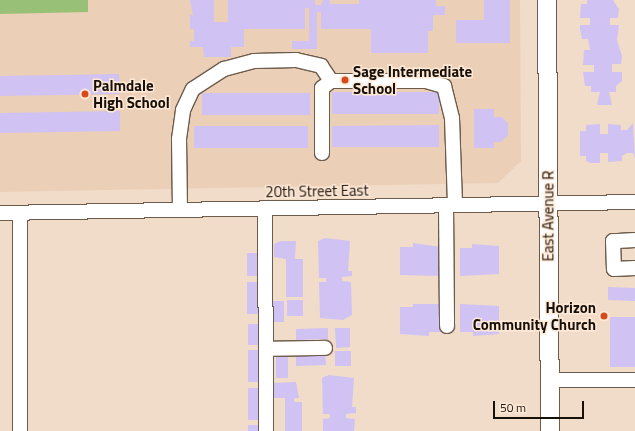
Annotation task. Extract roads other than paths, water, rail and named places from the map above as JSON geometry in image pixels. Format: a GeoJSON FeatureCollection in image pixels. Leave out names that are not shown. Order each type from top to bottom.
{"type":"FeatureCollection","features":[{"type":"Feature","properties":{"kind":"main road","name":"East Avenue R"},"geometry":{"type":"LineString","coordinates":[[547,0],[550,431]]}},
{"type":"Feature","properties":{"kind":"street"},"geometry":{"type":"LineString","coordinates":[[180,210],[179,139],[183,110],[193,88],[224,69],[254,61],[296,60],[315,64],[322,66],[331,81]]}},
{"type":"Feature","properties":{"kind":"street"},"geometry":{"type":"LineString","coordinates":[[322,153],[322,88],[331,81],[426,81],[444,86],[452,118],[447,326]]}},
{"type":"Feature","properties":{"kind":"street","name":"20th Street East"},"geometry":{"type":"LineString","coordinates":[[0,213],[635,202]]}},
{"type":"Feature","properties":{"kind":"street"},"geometry":{"type":"LineString","coordinates":[[266,209],[266,431]]}},
{"type":"Feature","properties":{"kind":"street"},"geometry":{"type":"LineString","coordinates":[[20,213],[20,431]]}},
{"type":"Feature","properties":{"kind":"street"},"geometry":{"type":"LineString","coordinates":[[635,240],[613,241],[614,269],[635,268]]}},
{"type":"Feature","properties":{"kind":"street"},"geometry":{"type":"LineString","coordinates":[[266,349],[324,348]]}},
{"type":"Feature","properties":{"kind":"street"},"geometry":{"type":"LineString","coordinates":[[549,380],[635,380]]}},
{"type":"Feature","properties":{"kind":"place","name":"Sage Intermediate School"},"geometry":{"type":"Point","coordinates":[345,80]}},
{"type":"Feature","properties":{"kind":"place","name":"Palmdale High School"},"geometry":{"type":"Point","coordinates":[85,94]}},
{"type":"Feature","properties":{"kind":"place","name":"Horizon Community Church"},"geometry":{"type":"Point","coordinates":[604,316]}}]}
